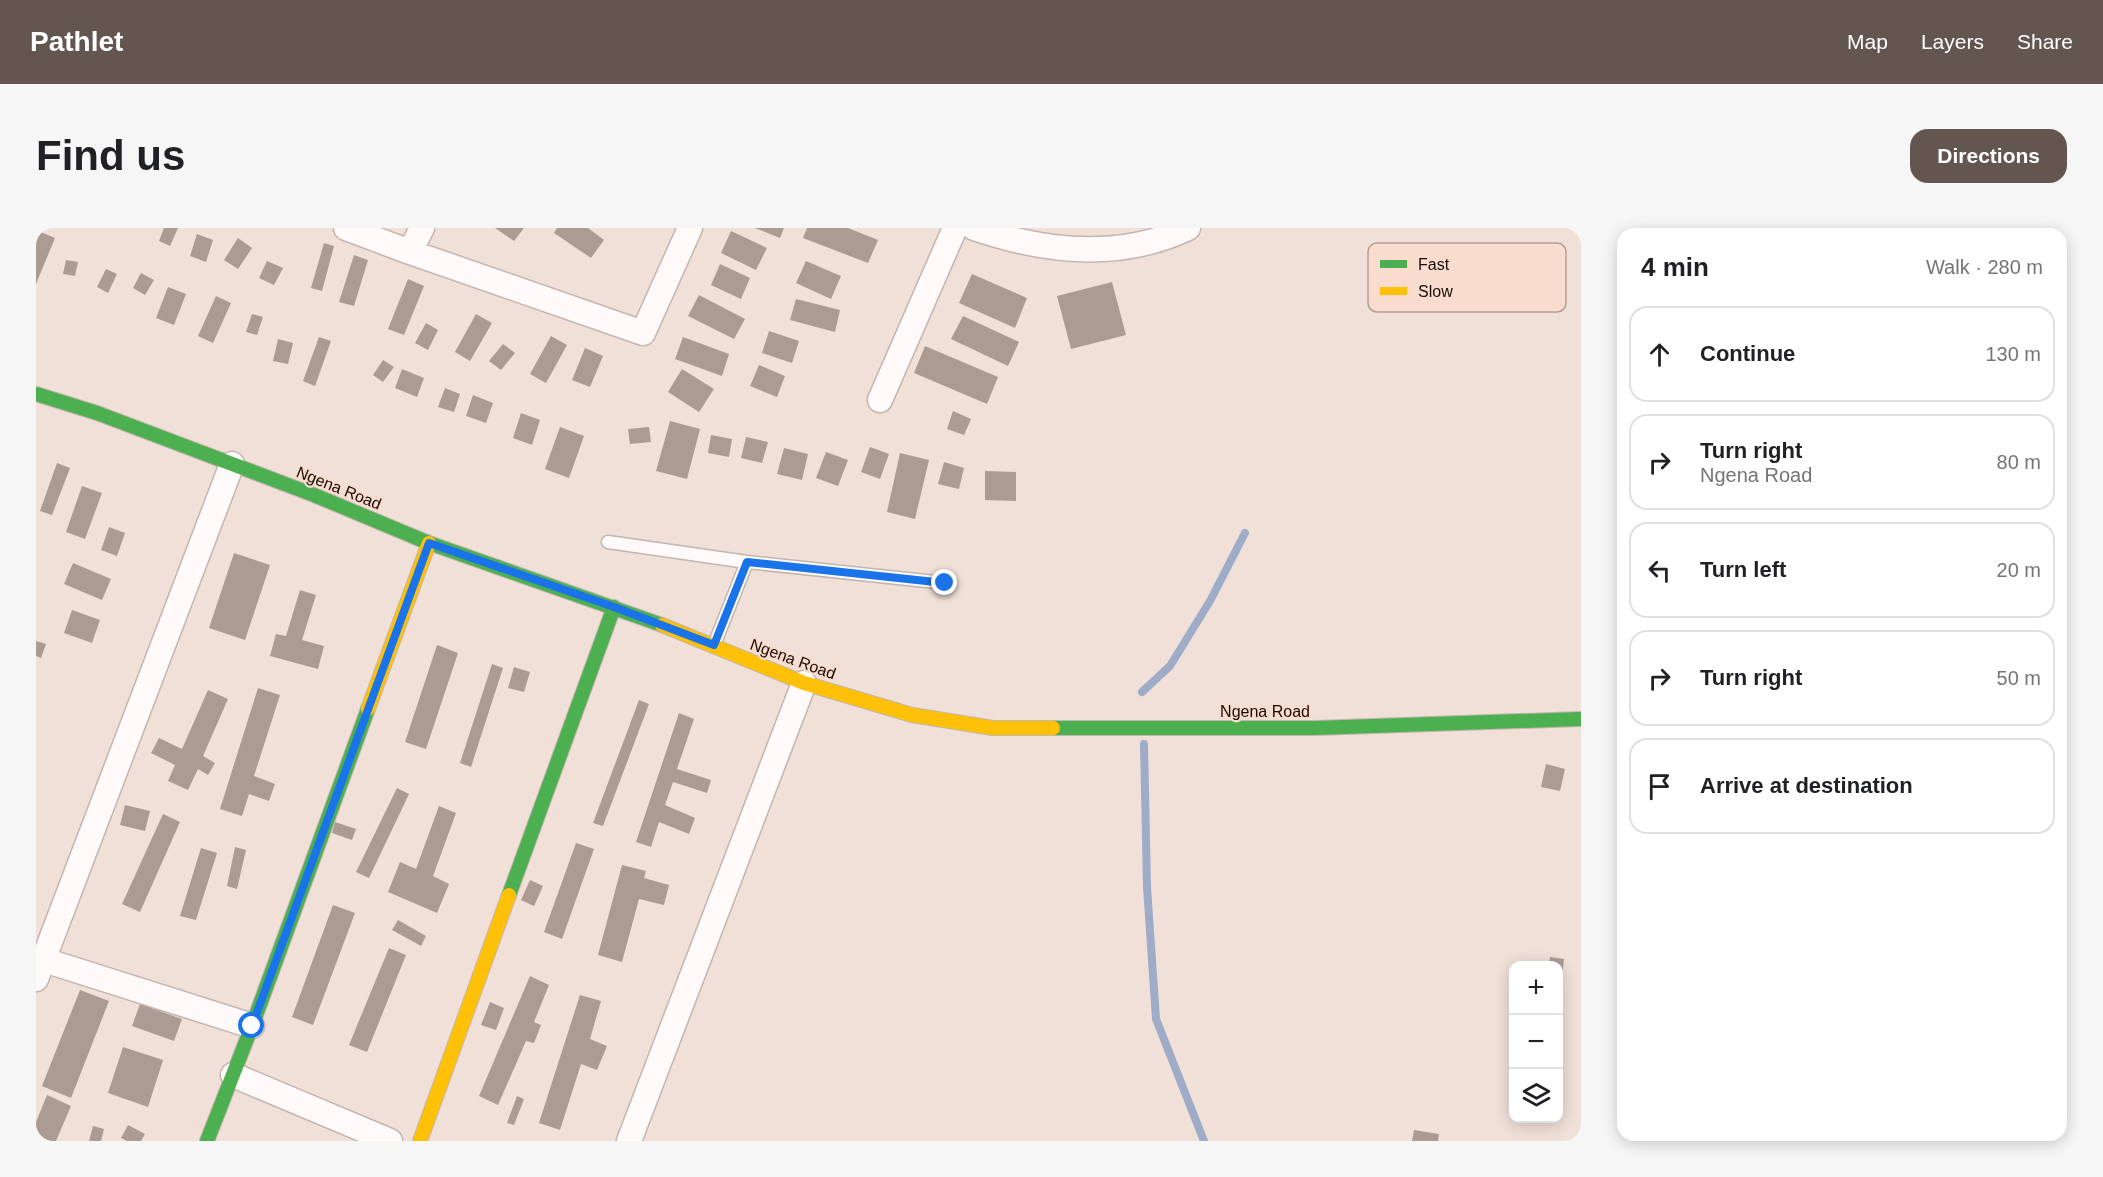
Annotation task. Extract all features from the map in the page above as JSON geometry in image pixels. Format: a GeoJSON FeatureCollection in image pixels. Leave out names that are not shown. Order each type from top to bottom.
{"type":"FeatureCollection","features":[{"type":"Feature","properties":{"kind":"street"},"geometry":{"type":"LineString","coordinates":[[346,228],[643,333],[690,228]]}},
{"type":"Feature","properties":{"kind":"street"},"geometry":{"type":"LineString","coordinates":[[410,252],[422,228]]}},
{"type":"Feature","properties":{"kind":"street"},"geometry":{"type":"LineString","coordinates":[[880,400],[955,228]]}},
{"type":"Feature","properties":{"kind":"street"},"geometry":{"type":"LineString","coordinates":[[974,228],[1002,238],[1053,248],[1106,250],[1168,238],[1188,228]]}},
{"type":"Feature","properties":{"kind":"street","name":"Ngena Road"},"geometry":{"type":"LineString","coordinates":[[36,394],[97,413],[314,495],[429,543],[614,607],[714,645],[804,683],[912,715],[993,728],[1315,728],[1581,719]]}},
{"type":"Feature","properties":{"kind":"street"},"geometry":{"type":"LineString","coordinates":[[232,464],[122,748],[40,970],[252,1026]]}},
{"type":"Feature","properties":{"kind":"street"},"geometry":{"type":"LineString","coordinates":[[207,1141],[252,1026],[429,543]]}},
{"type":"Feature","properties":{"kind":"street"},"geometry":{"type":"LineString","coordinates":[[420,1141],[614,607]]}},
{"type":"Feature","properties":{"kind":"street"},"geometry":{"type":"LineString","coordinates":[[629,1141],[804,683]]}},
{"type":"Feature","properties":{"kind":"street"},"geometry":{"type":"LineString","coordinates":[[233,1075],[390,1141]]}},
{"type":"Feature","properties":{"kind":"lane"},"geometry":{"type":"LineString","coordinates":[[608,542],[747,562],[945,583]]}},
{"type":"Feature","properties":{"kind":"lane"},"geometry":{"type":"LineString","coordinates":[[714,645],[747,562]]}},
{"type":"Feature","properties":{"kind":"building"},"geometry":{"type":"Polygon","coordinates":[[[164,228],[178,228],[170,246],[159,241],[164,228]]]}},
{"type":"Feature","properties":{"kind":"building"},"geometry":{"type":"Polygon","coordinates":[[[495,228],[524,228],[514,241],[495,228]]]}},
{"type":"Feature","properties":{"kind":"building"},"geometry":{"type":"Polygon","coordinates":[[[557,228],[588,228],[604,240],[591,258],[554,233],[557,228]]]}},
{"type":"Feature","properties":{"kind":"building"},"geometry":{"type":"Polygon","coordinates":[[[755,228],[784,228],[780,238],[755,228]]]}},
{"type":"Feature","properties":{"kind":"building"},"geometry":{"type":"Polygon","coordinates":[[[807,228],[848,228],[878,240],[868,263],[803,238],[807,228]]]}},
{"type":"Feature","properties":{"kind":"building"},"geometry":{"type":"Polygon","coordinates":[[[36,230],[55,238],[36,284],[36,230]]]}},
{"type":"Feature","properties":{"kind":"building"},"geometry":{"type":"Polygon","coordinates":[[[731,231],[767,248],[756,270],[721,253],[731,231]]]}},
{"type":"Feature","properties":{"kind":"building"},"geometry":{"type":"Polygon","coordinates":[[[197,234],[213,240],[206,262],[190,256],[197,234]]]}},
{"type":"Feature","properties":{"kind":"building"},"geometry":{"type":"Polygon","coordinates":[[[238,238],[252,248],[238,269],[224,260],[238,238]]]}},
{"type":"Feature","properties":{"kind":"building"},"geometry":{"type":"Polygon","coordinates":[[[324,243],[334,246],[322,291],[311,288],[324,243]]]}},
{"type":"Feature","properties":{"kind":"building"},"geometry":{"type":"Polygon","coordinates":[[[354,255],[368,260],[354,306],[339,302],[354,255]]]}},
{"type":"Feature","properties":{"kind":"building"},"geometry":{"type":"Polygon","coordinates":[[[66,260],[78,262],[75,276],[63,274],[66,260]]]}},
{"type":"Feature","properties":{"kind":"building"},"geometry":{"type":"Polygon","coordinates":[[[267,261],[283,268],[274,285],[259,278],[267,261]]]}},
{"type":"Feature","properties":{"kind":"building"},"geometry":{"type":"Polygon","coordinates":[[[806,261],[841,276],[831,299],[796,283],[806,261]]]}},
{"type":"Feature","properties":{"kind":"building"},"geometry":{"type":"Polygon","coordinates":[[[720,264],[750,278],[741,299],[711,285],[720,264]]]}},
{"type":"Feature","properties":{"kind":"building"},"geometry":{"type":"Polygon","coordinates":[[[106,269],[117,274],[108,293],[97,287],[106,269]]]}},
{"type":"Feature","properties":{"kind":"building"},"geometry":{"type":"Polygon","coordinates":[[[141,273],[154,280],[145,295],[133,288],[141,273]]]}},
{"type":"Feature","properties":{"kind":"building"},"geometry":{"type":"Polygon","coordinates":[[[972,274],[1027,298],[1015,328],[959,303],[972,274]]]}},
{"type":"Feature","properties":{"kind":"building"},"geometry":{"type":"Polygon","coordinates":[[[408,279],[424,286],[404,335],[388,329],[408,279]]]}},
{"type":"Feature","properties":{"kind":"building"},"geometry":{"type":"Polygon","coordinates":[[[1112,282],[1126,335],[1071,349],[1057,296],[1112,282]]]}},
{"type":"Feature","properties":{"kind":"building"},"geometry":{"type":"Polygon","coordinates":[[[168,287],[186,294],[174,325],[156,318],[168,287]]]}},
{"type":"Feature","properties":{"kind":"building"},"geometry":{"type":"Polygon","coordinates":[[[699,295],[745,319],[734,339],[688,316],[699,295]]]}},
{"type":"Feature","properties":{"kind":"building"},"geometry":{"type":"Polygon","coordinates":[[[216,296],[231,303],[213,343],[198,336],[216,296]]]}},
{"type":"Feature","properties":{"kind":"building"},"geometry":{"type":"Polygon","coordinates":[[[796,299],[840,310],[835,332],[790,320],[796,299]]]}},
{"type":"Feature","properties":{"kind":"building"},"geometry":{"type":"Polygon","coordinates":[[[252,314],[263,317],[257,335],[246,332],[252,314]]]}},
{"type":"Feature","properties":{"kind":"building"},"geometry":{"type":"Polygon","coordinates":[[[476,314],[492,323],[470,361],[455,352],[476,314]]]}},
{"type":"Feature","properties":{"kind":"building"},"geometry":{"type":"Polygon","coordinates":[[[963,316],[1019,342],[1008,366],[951,339],[963,316]]]}},
{"type":"Feature","properties":{"kind":"building"},"geometry":{"type":"Polygon","coordinates":[[[426,323],[438,330],[428,350],[415,343],[426,323]]]}},
{"type":"Feature","properties":{"kind":"building"},"geometry":{"type":"Polygon","coordinates":[[[769,331],[799,341],[792,363],[762,353],[769,331]]]}},
{"type":"Feature","properties":{"kind":"building"},"geometry":{"type":"Polygon","coordinates":[[[551,336],[567,345],[546,383],[530,374],[551,336]]]}},
{"type":"Feature","properties":{"kind":"building"},"geometry":{"type":"Polygon","coordinates":[[[319,337],[331,341],[315,386],[303,381],[319,337]]]}},
{"type":"Feature","properties":{"kind":"building"},"geometry":{"type":"Polygon","coordinates":[[[683,337],[729,354],[722,376],[675,359],[683,337]]]}},
{"type":"Feature","properties":{"kind":"building"},"geometry":{"type":"Polygon","coordinates":[[[278,339],[293,343],[288,364],[273,361],[278,339]]]}},
{"type":"Feature","properties":{"kind":"building"},"geometry":{"type":"Polygon","coordinates":[[[503,344],[515,353],[501,370],[489,361],[503,344]]]}},
{"type":"Feature","properties":{"kind":"building"},"geometry":{"type":"Polygon","coordinates":[[[925,346],[998,377],[987,404],[914,373],[925,346]]]}},
{"type":"Feature","properties":{"kind":"building"},"geometry":{"type":"Polygon","coordinates":[[[585,348],[603,356],[590,387],[572,380],[585,348]]]}},
{"type":"Feature","properties":{"kind":"building"},"geometry":{"type":"Polygon","coordinates":[[[383,360],[394,367],[383,382],[373,375],[383,360]]]}},
{"type":"Feature","properties":{"kind":"building"},"geometry":{"type":"Polygon","coordinates":[[[759,365],[785,376],[777,397],[750,386],[759,365]]]}},
{"type":"Feature","properties":{"kind":"building"},"geometry":{"type":"Polygon","coordinates":[[[402,369],[424,378],[417,397],[395,388],[402,369]]]}},
{"type":"Feature","properties":{"kind":"building"},"geometry":{"type":"Polygon","coordinates":[[[682,369],[714,389],[699,412],[668,392],[682,369]]]}},
{"type":"Feature","properties":{"kind":"building"},"geometry":{"type":"Polygon","coordinates":[[[445,388],[460,394],[454,412],[438,407],[445,388]]]}},
{"type":"Feature","properties":{"kind":"building"},"geometry":{"type":"Polygon","coordinates":[[[473,395],[493,403],[486,423],[466,416],[473,395]]]}},
{"type":"Feature","properties":{"kind":"building"},"geometry":{"type":"Polygon","coordinates":[[[953,411],[971,419],[964,435],[947,429],[953,411]]]}},
{"type":"Feature","properties":{"kind":"building"},"geometry":{"type":"Polygon","coordinates":[[[521,413],[540,420],[532,445],[513,438],[521,413]]]}},
{"type":"Feature","properties":{"kind":"building"},"geometry":{"type":"Polygon","coordinates":[[[670,421],[700,429],[687,479],[656,471],[670,421]]]}},
{"type":"Feature","properties":{"kind":"building"},"geometry":{"type":"Polygon","coordinates":[[[560,427],[584,436],[569,478],[545,469],[560,427]]]}},
{"type":"Feature","properties":{"kind":"building"},"geometry":{"type":"Polygon","coordinates":[[[649,427],[651,442],[630,444],[628,429],[649,427]]]}},
{"type":"Feature","properties":{"kind":"building"},"geometry":{"type":"Polygon","coordinates":[[[711,435],[732,439],[729,457],[708,453],[711,435]]]}},
{"type":"Feature","properties":{"kind":"building"},"geometry":{"type":"Polygon","coordinates":[[[746,437],[768,442],[762,463],[741,458],[746,437]]]}},
{"type":"Feature","properties":{"kind":"building"},"geometry":{"type":"Polygon","coordinates":[[[870,447],[889,454],[880,479],[861,472],[870,447]]]}},
{"type":"Feature","properties":{"kind":"building"},"geometry":{"type":"Polygon","coordinates":[[[784,448],[808,454],[802,480],[777,474],[784,448]]]}},
{"type":"Feature","properties":{"kind":"building"},"geometry":{"type":"Polygon","coordinates":[[[826,452],[848,460],[838,486],[816,478],[826,452]]]}},
{"type":"Feature","properties":{"kind":"building"},"geometry":{"type":"Polygon","coordinates":[[[900,453],[929,460],[915,519],[887,512],[900,453]]]}},
{"type":"Feature","properties":{"kind":"building"},"geometry":{"type":"Polygon","coordinates":[[[944,462],[964,468],[959,489],[938,484],[944,462]]]}},
{"type":"Feature","properties":{"kind":"building"},"geometry":{"type":"Polygon","coordinates":[[[57,463],[70,468],[52,515],[40,511],[57,463]]]}},
{"type":"Feature","properties":{"kind":"building"},"geometry":{"type":"Polygon","coordinates":[[[985,471],[1016,472],[1016,501],[985,500],[985,471]]]}},
{"type":"Feature","properties":{"kind":"building"},"geometry":{"type":"Polygon","coordinates":[[[82,486],[102,493],[85,539],[66,532],[82,486]]]}},
{"type":"Feature","properties":{"kind":"building"},"geometry":{"type":"Polygon","coordinates":[[[109,527],[125,533],[117,556],[101,550],[109,527]]]}},
{"type":"Feature","properties":{"kind":"building"},"geometry":{"type":"Polygon","coordinates":[[[234,553],[270,565],[245,640],[209,628],[234,553]]]}},
{"type":"Feature","properties":{"kind":"building"},"geometry":{"type":"Polygon","coordinates":[[[73,563],[111,579],[102,600],[64,584],[73,563]]]}},
{"type":"Feature","properties":{"kind":"building"},"geometry":{"type":"Polygon","coordinates":[[[300,590],[316,595],[302,640],[324,646],[318,669],[270,656],[276,634],[286,636],[300,590]]]}},
{"type":"Feature","properties":{"kind":"building"},"geometry":{"type":"Polygon","coordinates":[[[72,610],[100,620],[92,643],[64,633],[72,610]]]}},
{"type":"Feature","properties":{"kind":"building"},"geometry":{"type":"Polygon","coordinates":[[[36,641],[46,644],[41,658],[36,656],[36,641]]]}},
{"type":"Feature","properties":{"kind":"building"},"geometry":{"type":"Polygon","coordinates":[[[437,645],[458,653],[426,749],[405,742],[437,645]]]}},
{"type":"Feature","properties":{"kind":"building"},"geometry":{"type":"Polygon","coordinates":[[[492,664],[503,668],[471,767],[460,763],[492,664]]]}},
{"type":"Feature","properties":{"kind":"building"},"geometry":{"type":"Polygon","coordinates":[[[514,667],[530,672],[524,692],[508,688],[514,667]]]}},
{"type":"Feature","properties":{"kind":"building"},"geometry":{"type":"Polygon","coordinates":[[[258,688],[280,695],[254,776],[275,784],[269,801],[249,794],[242,816],[220,809],[258,688]]]}},
{"type":"Feature","properties":{"kind":"building"},"geometry":{"type":"Polygon","coordinates":[[[208,690],[228,699],[203,756],[215,763],[208,775],[198,769],[188,790],[168,781],[175,765],[151,753],[159,738],[182,749],[208,690]]]}},
{"type":"Feature","properties":{"kind":"building"},"geometry":{"type":"Polygon","coordinates":[[[639,700],[649,704],[603,826],[593,823],[639,700]]]}},
{"type":"Feature","properties":{"kind":"building"},"geometry":{"type":"Polygon","coordinates":[[[679,713],[694,719],[677,769],[711,780],[707,793],[673,782],[665,805],[695,818],[689,834],[659,822],[651,847],[636,842],[679,713]]]}},
{"type":"Feature","properties":{"kind":"building"},"geometry":{"type":"Polygon","coordinates":[[[1546,764],[1565,769],[1560,791],[1541,787],[1546,764]]]}},
{"type":"Feature","properties":{"kind":"building"},"geometry":{"type":"Polygon","coordinates":[[[397,788],[409,794],[369,878],[356,872],[397,788]]]}},
{"type":"Feature","properties":{"kind":"building"},"geometry":{"type":"Polygon","coordinates":[[[125,805],[150,811],[145,831],[120,825],[125,805]]]}},
{"type":"Feature","properties":{"kind":"building"},"geometry":{"type":"Polygon","coordinates":[[[439,806],[456,813],[433,876],[449,884],[437,913],[388,892],[400,862],[416,869],[439,806]]]}},
{"type":"Feature","properties":{"kind":"building"},"geometry":{"type":"Polygon","coordinates":[[[163,814],[180,822],[140,912],[122,904],[163,814]]]}},
{"type":"Feature","properties":{"kind":"building"},"geometry":{"type":"Polygon","coordinates":[[[335,822],[356,829],[352,840],[332,833],[335,822]]]}},
{"type":"Feature","properties":{"kind":"building"},"geometry":{"type":"Polygon","coordinates":[[[576,843],[594,849],[562,939],[544,932],[576,843]]]}},
{"type":"Feature","properties":{"kind":"building"},"geometry":{"type":"Polygon","coordinates":[[[235,847],[246,850],[237,889],[227,886],[235,847]]]}},
{"type":"Feature","properties":{"kind":"building"},"geometry":{"type":"Polygon","coordinates":[[[201,848],[217,853],[196,920],[180,916],[201,848]]]}},
{"type":"Feature","properties":{"kind":"building"},"geometry":{"type":"Polygon","coordinates":[[[622,865],[646,871],[644,878],[669,885],[664,905],[639,899],[622,962],[598,955],[622,865]]]}},
{"type":"Feature","properties":{"kind":"building"},"geometry":{"type":"Polygon","coordinates":[[[530,880],[543,886],[534,906],[521,900],[530,880]]]}},
{"type":"Feature","properties":{"kind":"building"},"geometry":{"type":"Polygon","coordinates":[[[333,905],[355,913],[313,1025],[292,1017],[333,905]]]}},
{"type":"Feature","properties":{"kind":"building"},"geometry":{"type":"Polygon","coordinates":[[[398,920],[426,936],[421,946],[392,930],[398,920]]]}},
{"type":"Feature","properties":{"kind":"building"},"geometry":{"type":"Polygon","coordinates":[[[389,948],[406,955],[367,1052],[349,1045],[389,948]]]}},
{"type":"Feature","properties":{"kind":"building"},"geometry":{"type":"Polygon","coordinates":[[[1550,957],[1564,959],[1563,968],[1563,961],[1550,961],[1550,957]]]}},
{"type":"Feature","properties":{"kind":"building"},"geometry":{"type":"Polygon","coordinates":[[[530,976],[549,985],[534,1022],[541,1025],[534,1043],[526,1041],[498,1105],[479,1096],[530,976]]]}},
{"type":"Feature","properties":{"kind":"building"},"geometry":{"type":"Polygon","coordinates":[[[80,990],[109,1001],[71,1098],[42,1086],[80,990]]]}},
{"type":"Feature","properties":{"kind":"building"},"geometry":{"type":"Polygon","coordinates":[[[580,995],[601,1001],[590,1039],[607,1046],[597,1070],[581,1064],[560,1130],[539,1123],[580,995]]]}},
{"type":"Feature","properties":{"kind":"building"},"geometry":{"type":"Polygon","coordinates":[[[490,1002],[504,1008],[496,1030],[481,1025],[490,1002]]]}},
{"type":"Feature","properties":{"kind":"building"},"geometry":{"type":"Polygon","coordinates":[[[140,1004],[182,1019],[174,1041],[132,1026],[140,1004]]]}},
{"type":"Feature","properties":{"kind":"building"},"geometry":{"type":"Polygon","coordinates":[[[123,1047],[163,1060],[148,1107],[108,1093],[123,1047]]]}},
{"type":"Feature","properties":{"kind":"building"},"geometry":{"type":"Polygon","coordinates":[[[47,1095],[71,1106],[56,1141],[36,1141],[36,1122],[47,1095]]]}},
{"type":"Feature","properties":{"kind":"building"},"geometry":{"type":"Polygon","coordinates":[[[517,1096],[524,1099],[514,1125],[507,1123],[517,1096]]]}},
{"type":"Feature","properties":{"kind":"building"},"geometry":{"type":"Polygon","coordinates":[[[128,1125],[145,1134],[141,1141],[127,1141],[121,1138],[128,1125]]]}},
{"type":"Feature","properties":{"kind":"building"},"geometry":{"type":"Polygon","coordinates":[[[93,1126],[104,1129],[101,1141],[89,1141],[93,1126]]]}},
{"type":"Feature","properties":{"kind":"building"},"geometry":{"type":"Polygon","coordinates":[[[1414,1130],[1439,1134],[1438,1141],[1412,1141],[1414,1130]]]}},
{"type":"Feature","properties":{"kind":"waterway"},"geometry":{"type":"LineString","coordinates":[[1142,692],[1170,666],[1210,601],[1245,533]]}},
{"type":"Feature","properties":{"kind":"waterway"},"geometry":{"type":"LineString","coordinates":[[1144,744],[1147,887],[1156,1019],[1204,1141]]}},
{"type":"Feature","properties":{"kind":"traffic: fast"},"geometry":{"type":"LineString","coordinates":[[36,394],[97,413],[314,495],[429,543],[662,625]]}},
{"type":"Feature","properties":{"kind":"traffic: fast"},"geometry":{"type":"LineString","coordinates":[[509,895],[614,607]]}},
{"type":"Feature","properties":{"kind":"traffic: fast"},"geometry":{"type":"LineString","coordinates":[[207,1141],[252,1026],[368,709]]}},
{"type":"Feature","properties":{"kind":"traffic: fast"},"geometry":{"type":"LineString","coordinates":[[1053,728],[1315,728],[1581,719]]}},
{"type":"Feature","properties":{"kind":"traffic: slow"},"geometry":{"type":"LineString","coordinates":[[368,709],[429,543]]}},
{"type":"Feature","properties":{"kind":"traffic: slow"},"geometry":{"type":"LineString","coordinates":[[662,625],[804,683],[912,715],[993,728],[1053,728]]}},
{"type":"Feature","properties":{"kind":"traffic: slow"},"geometry":{"type":"LineString","coordinates":[[420,1141],[509,895]]}},
{"type":"Feature","properties":{"kind":"route"},"geometry":{"type":"LineString","coordinates":[[252,1026],[429,543],[614,607],[714,645],[747,562],[945,583]]}}]}
